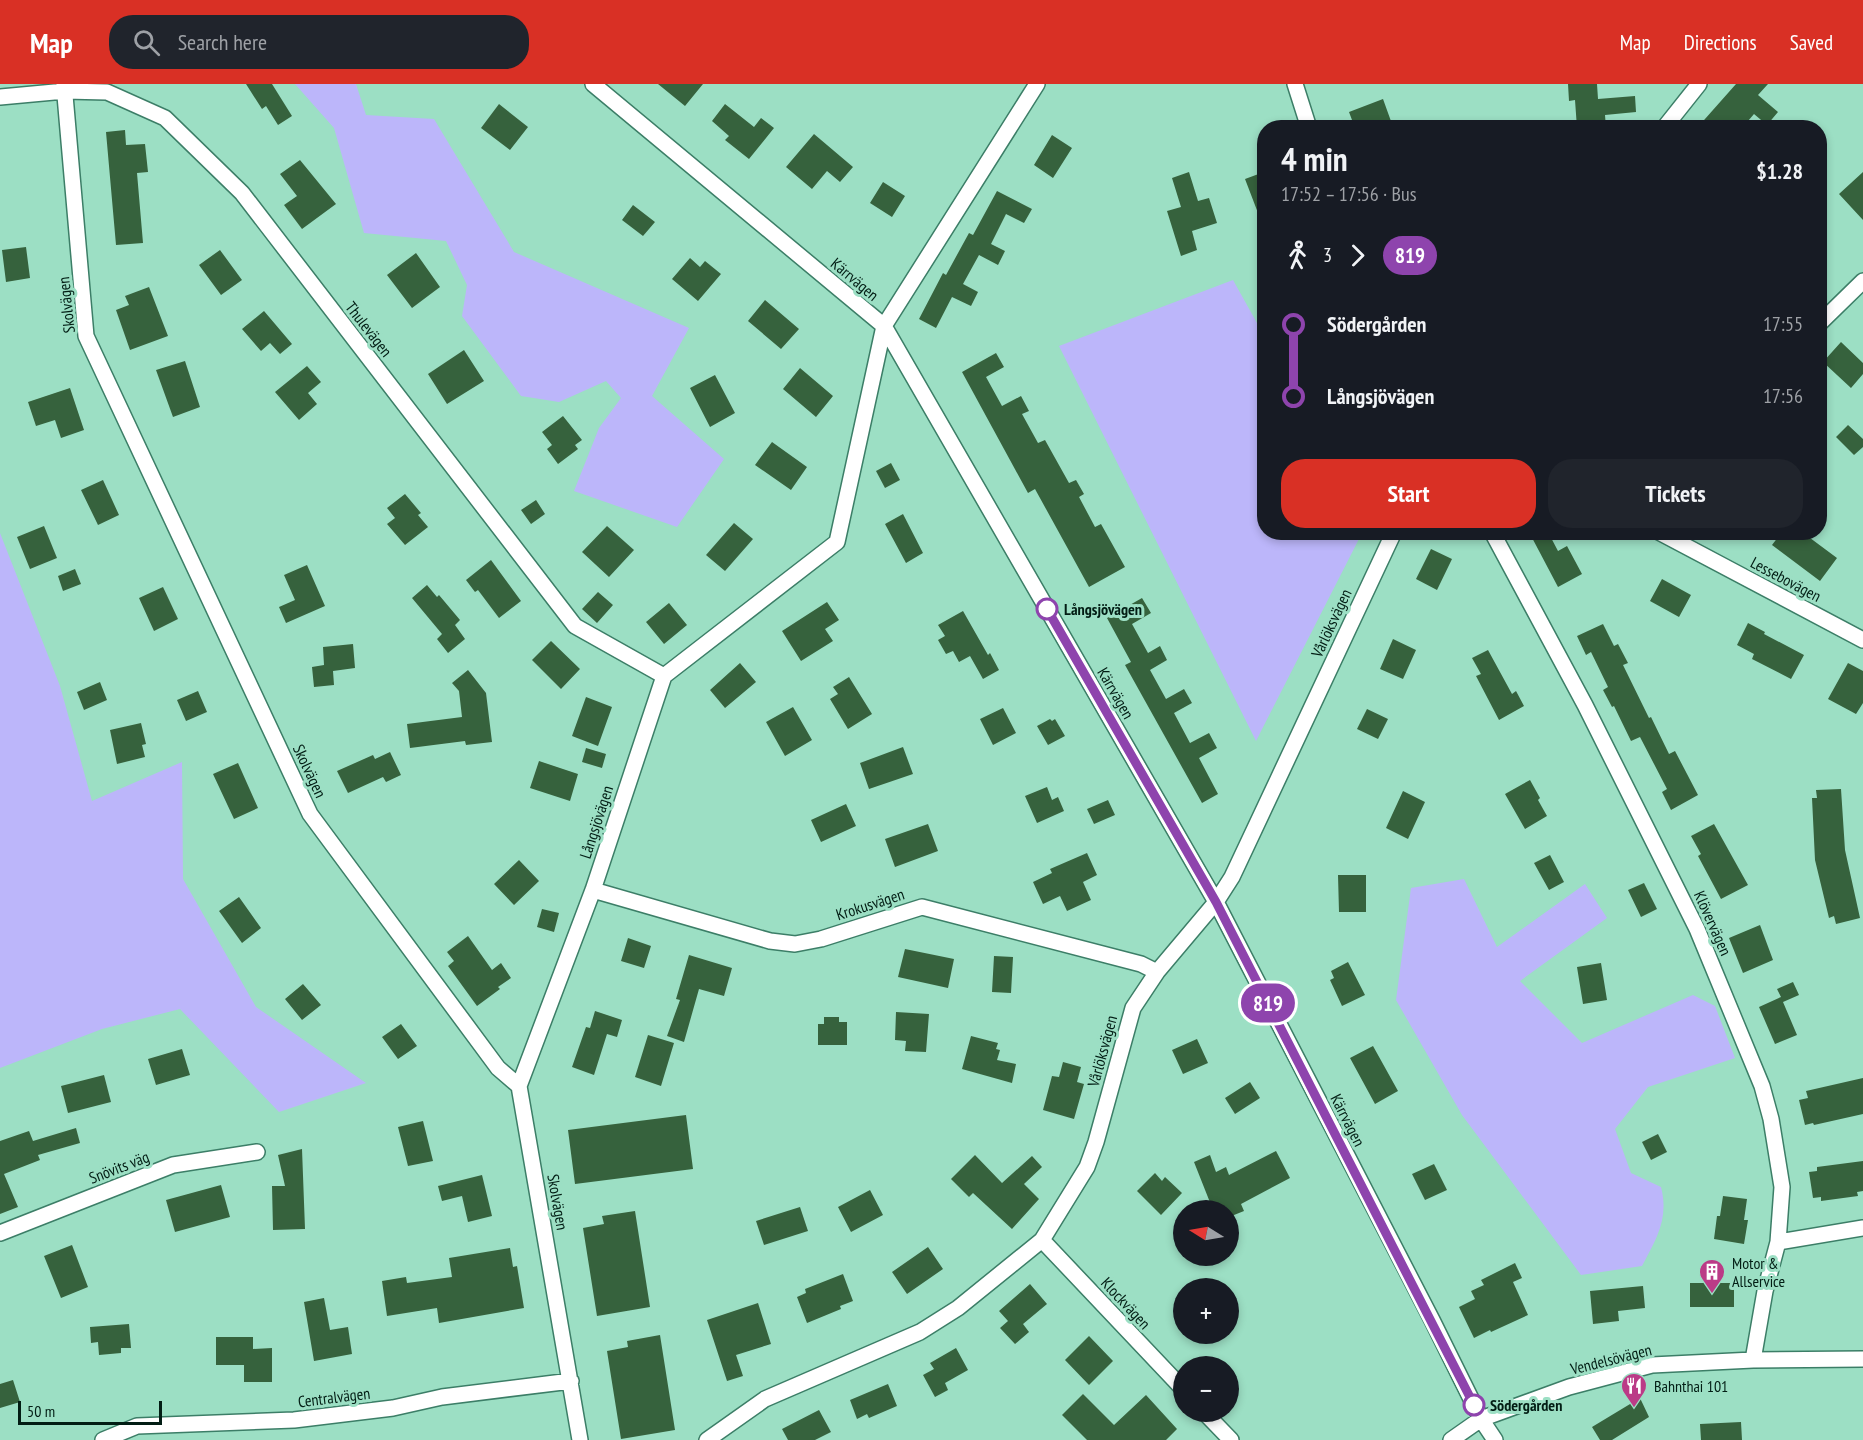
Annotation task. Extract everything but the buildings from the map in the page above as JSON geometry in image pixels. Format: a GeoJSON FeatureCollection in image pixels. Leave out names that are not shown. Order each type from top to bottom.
{"type":"FeatureCollection","features":[{"type":"Feature","properties":{"kind":"street"},"geometry":{"type":"LineString","coordinates":[[664,676],[837,542],[884,326],[1037,84]]}},
{"type":"Feature","properties":{"kind":"street"},"geometry":{"type":"LineString","coordinates":[[1295,84],[1306,120]]}},
{"type":"Feature","properties":{"kind":"street"},"geometry":{"type":"LineString","coordinates":[[1671,120],[1700,84]]}},
{"type":"Feature","properties":{"kind":"street","name":"Kärrvägen"},"geometry":{"type":"LineString","coordinates":[[600,86],[884,326],[1216,902],[1481,1419],[1495,1440]]}},
{"type":"Feature","properties":{"kind":"street","name":"Thulevägen"},"geometry":{"type":"LineString","coordinates":[[0,97],[64,87],[107,92],[165,118],[242,193],[575,626],[664,676]]}},
{"type":"Feature","properties":{"kind":"street","name":"Skolvägen"},"geometry":{"type":"LineString","coordinates":[[64,87],[86,336],[310,813],[498,1068],[519,1086],[580,1440]]}},
{"type":"Feature","properties":{"kind":"street"},"geometry":{"type":"LineString","coordinates":[[1827,316],[1863,281]]}},
{"type":"Feature","properties":{"kind":"street","name":"Vårlöksvägen"},"geometry":{"type":"LineString","coordinates":[[707,1440],[765,1399],[920,1332],[958,1308],[1042,1240],[1087,1167],[1133,1008],[1157,972],[1216,902],[1232,878],[1390,540]]}},
{"type":"Feature","properties":{"kind":"street","name":"Klövervägen"},"geometry":{"type":"LineString","coordinates":[[1496,540],[1585,705],[1697,929],[1758,1075],[1772,1119],[1782,1187],[1778,1242],[1765,1291],[1753,1359]]}},
{"type":"Feature","properties":{"kind":"street","name":"Lessebovägen"},"geometry":{"type":"LineString","coordinates":[[1674,540],[1863,640]]}},
{"type":"Feature","properties":{"kind":"street","name":"Långsjövägen"},"geometry":{"type":"LineString","coordinates":[[519,1086],[593,890],[664,676]]}},
{"type":"Feature","properties":{"kind":"street","name":"Krokusvägen"},"geometry":{"type":"LineString","coordinates":[[593,890],[770,941],[795,944],[821,939],[922,907],[1141,964],[1157,972]]}},
{"type":"Feature","properties":{"kind":"street","name":"Snövits väg"},"geometry":{"type":"LineString","coordinates":[[0,1233],[173,1165],[257,1152]]}},
{"type":"Feature","properties":{"kind":"street"},"geometry":{"type":"LineString","coordinates":[[1778,1242],[1863,1228]]}},
{"type":"Feature","properties":{"kind":"street","name":"Klockvägen"},"geometry":{"type":"LineString","coordinates":[[1042,1240],[1173,1378]]}},
{"type":"Feature","properties":{"kind":"street","name":"Vendelsövägen"},"geometry":{"type":"LineString","coordinates":[[1451,1440],[1481,1419],[1569,1387],[1652,1365],[1753,1359],[1863,1359]]}},
{"type":"Feature","properties":{"kind":"street","name":"Centralvägen"},"geometry":{"type":"LineString","coordinates":[[103,1440],[137,1426],[294,1420],[393,1408],[442,1397],[571,1381]]}},
{"type":"Feature","properties":{"kind":"street"},"geometry":{"type":"LineString","coordinates":[[1214,1422],[1231,1440]]}},
{"type":"Feature","properties":{"kind":"shaded area"},"geometry":{"type":"Polygon","coordinates":[[[295,84],[356,84],[366,115],[434,119],[514,252],[689,328],[652,396],[724,459],[677,527],[574,491],[599,428],[621,398],[606,381],[559,402],[521,396],[462,316],[467,285],[446,241],[364,233],[334,128],[295,84]]]}},
{"type":"Feature","properties":{"kind":"shaded area"},"geometry":{"type":"Polygon","coordinates":[[[1233,280],[1257,323],[1257,540],[1358,540],[1256,741],[1059,346],[1233,280]]]}},
{"type":"Feature","properties":{"kind":"shaded area"},"geometry":{"type":"Polygon","coordinates":[[[0,533],[60,686],[92,801],[182,762],[183,879],[256,1007],[366,1083],[279,1112],[180,1009],[102,1029],[0,1068],[0,533]]]}},
{"type":"Feature","properties":{"kind":"shaded area"},"geometry":{"type":"Polygon","coordinates":[[[1464,879],[1497,947],[1585,884],[1607,918],[1520,981],[1582,1043],[1693,995],[1715,1006],[1735,1058],[1648,1087],[1615,1129],[1631,1173],[1661,1187],[1664,1208],[1660,1228],[1642,1266],[1581,1275],[1462,1115],[1396,1000],[1411,888],[1464,879]]]}},
{"type":"Feature","properties":{"kind":"bus line","name":"819"},"geometry":{"type":"LineString","coordinates":[[1047,609],[1216,902],[1474,1405]]}},
{"type":"Feature","properties":{"kind":"place","name":"Långsjövägen"},"geometry":{"type":"Point","coordinates":[1047,609]}},
{"type":"Feature","properties":{"kind":"place","name":"Motor & Allservice"},"geometry":{"type":"Point","coordinates":[1712,1295]}},
{"type":"Feature","properties":{"kind":"place","name":"Södergården"},"geometry":{"type":"Point","coordinates":[1474,1405]}},
{"type":"Feature","properties":{"kind":"place","name":"Bahnthai 101"},"geometry":{"type":"Point","coordinates":[1634,1409]}}]}
